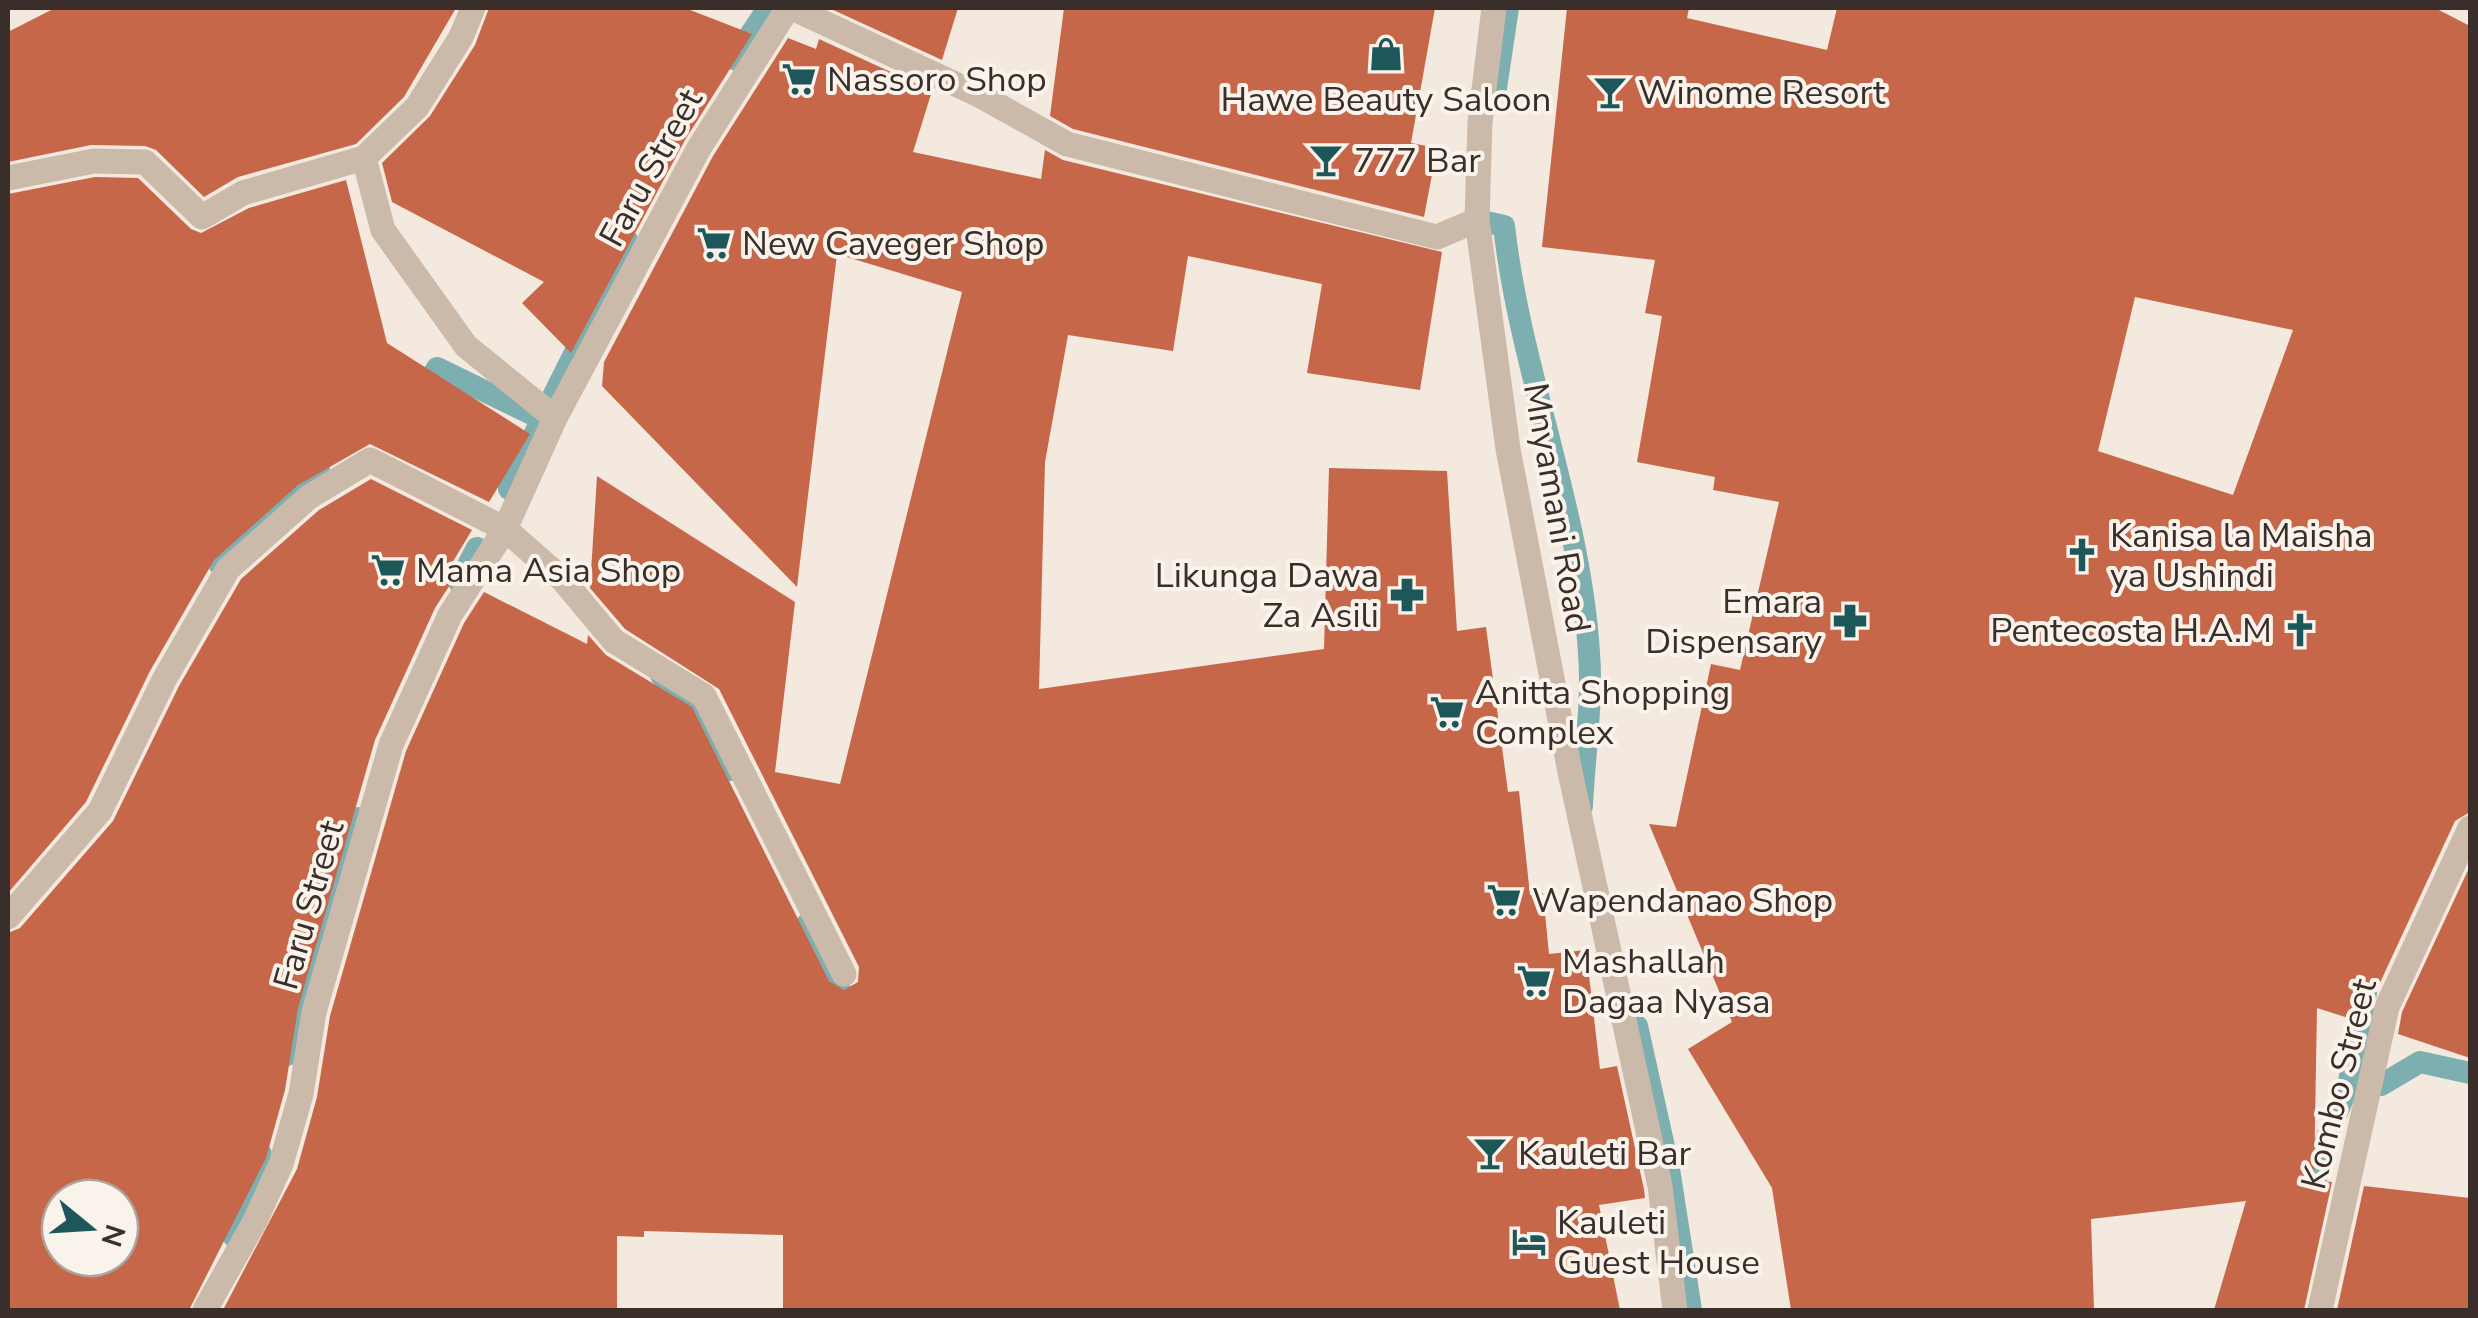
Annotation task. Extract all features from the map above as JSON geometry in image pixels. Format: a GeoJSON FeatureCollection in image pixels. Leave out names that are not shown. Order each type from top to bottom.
{"type":"FeatureCollection","features":[{"type":"Feature","properties":{"kind":"street"},"geometry":{"type":"LineString","coordinates":[[8,178],[94,161],[145,162],[202,217],[243,193],[364,158],[418,107],[461,36],[473,8]]}},
{"type":"Feature","properties":{"kind":"street"},"geometry":{"type":"LineString","coordinates":[[790,8],[982,96],[1067,144],[1437,237],[1477,220]]}},
{"type":"Feature","properties":{"kind":"street","name":"Faru Street"},"geometry":{"type":"LineString","coordinates":[[206,1310],[256,1222],[281,1164],[301,1094],[314,1012],[391,745],[450,615],[505,529],[555,418],[699,148],[790,8]]}},
{"type":"Feature","properties":{"kind":"street","name":"Mnyamani Road"},"geometry":{"type":"LineString","coordinates":[[1494,8],[1480,122],[1477,220],[1508,449],[1570,772],[1660,1186],[1674,1310]]}},
{"type":"Feature","properties":{"kind":"street"},"geometry":{"type":"LineString","coordinates":[[364,158],[383,230],[466,346],[555,418]]}},
{"type":"Feature","properties":{"kind":"street"},"geometry":{"type":"LineString","coordinates":[[8,918],[100,811],[165,678],[228,569],[309,496],[370,460],[505,529],[562,579],[614,641],[704,696],[844,974]]}},
{"type":"Feature","properties":{"kind":"street","name":"Kombo Street"},"geometry":{"type":"LineString","coordinates":[[2320,1310],[2387,1008],[2470,828]]}},
{"type":"Feature","properties":{"kind":"building"},"geometry":{"type":"Polygon","coordinates":[[[55,8],[456,8],[404,97],[356,144],[238,177],[204,197],[156,150],[145,146],[91,145],[8,162],[8,32],[55,8]]]}},
{"type":"Feature","properties":{"kind":"building"},"geometry":{"type":"Polygon","coordinates":[[[489,8],[685,8],[752,34],[685,140],[571,353],[522,303],[544,282],[392,202],[382,163],[430,116],[475,45],[489,8]]]}},
{"type":"Feature","properties":{"kind":"building"},"geometry":{"type":"Polygon","coordinates":[[[829,8],[958,8],[942,60],[829,8]]]}},
{"type":"Feature","properties":{"kind":"building"},"geometry":{"type":"Polygon","coordinates":[[[1064,8],[1435,8],[1411,143],[1437,148],[1424,217],[1073,129],[1050,116],[1064,8]]]}},
{"type":"Feature","properties":{"kind":"building"},"geometry":{"type":"Polygon","coordinates":[[[1567,8],[1689,8],[1687,18],[1827,50],[1837,8],[2435,8],[2470,26],[2470,812],[2455,821],[2372,1000],[2367,1024],[2317,1008],[2314,1180],[2332,1182],[2304,1310],[2214,1310],[2246,1201],[2091,1219],[2094,1310],[1791,1310],[1772,1188],[1688,1049],[1732,1022],[1649,824],[1676,827],[1711,664],[1740,670],[1779,502],[1713,490],[1715,477],[1637,462],[1662,316],[1645,313],[1655,260],[1542,247],[1567,8]],[[2135,297],[2098,451],[2233,495],[2293,330],[2135,297]]]}},
{"type":"Feature","properties":{"kind":"building"},"geometry":{"type":"Polygon","coordinates":[[[788,38],[816,49],[819,39],[932,91],[913,152],[1041,179],[1045,150],[1063,160],[1442,252],[1420,390],[1307,373],[1322,284],[1188,256],[1173,351],[1068,335],[1045,462],[1039,689],[1324,649],[1329,468],[1447,471],[1457,631],[1486,627],[1508,792],[1519,791],[1530,895],[1543,893],[1549,954],[1586,950],[1600,1069],[1617,1066],[1644,1189],[1645,1198],[1599,1205],[1620,1310],[783,1310],[783,1235],[644,1231],[644,1237],[617,1236],[617,1310],[223,1310],[297,1169],[317,1097],[330,1016],[406,751],[464,623],[484,592],[587,644],[588,635],[606,655],[692,707],[829,981],[844,990],[858,982],[859,967],[719,689],[625,629],[590,588],[597,476],[795,602],[775,772],[840,784],[962,292],[837,254],[797,587],[602,386],[604,362],[713,156],[788,38]]]}},
{"type":"Feature","properties":{"kind":"building"},"geometry":{"type":"Polygon","coordinates":[[[95,177],[138,178],[191,229],[201,233],[249,208],[346,180],[387,343],[530,434],[489,502],[370,444],[298,485],[214,560],[150,671],[86,802],[8,893],[8,194],[95,177]]]}},
{"type":"Feature","properties":{"kind":"building"},"geometry":{"type":"Polygon","coordinates":[[[371,479],[472,530],[446,573],[455,577],[435,608],[375,740],[298,1008],[285,1090],[266,1158],[189,1310],[8,1310],[8,933],[20,928],[113,821],[179,686],[241,579],[319,510],[371,479]]]}},
{"type":"Feature","properties":{"kind":"building"},"geometry":{"type":"Polygon","coordinates":[[[2470,866],[2470,1058],[2398,1034],[2402,1012],[2470,866]]]}},
{"type":"Feature","properties":{"kind":"building"},"geometry":{"type":"Polygon","coordinates":[[[2364,1186],[2470,1198],[2470,1310],[2337,1310],[2364,1186]]]}},
{"type":"Feature","properties":{"kind":"waterway"},"geometry":{"type":"LineString","coordinates":[[734,59],[768,8]]}},
{"type":"Feature","properties":{"kind":"waterway"},"geometry":{"type":"LineString","coordinates":[[1496,88],[1508,8]]}},
{"type":"Feature","properties":{"kind":"waterway"},"geometry":{"type":"LineString","coordinates":[[1479,204],[1477,220],[1504,226],[1523,333],[1574,545],[1589,653],[1582,806]]}},
{"type":"Feature","properties":{"kind":"waterway"},"geometry":{"type":"LineString","coordinates":[[509,489],[628,241]]}},
{"type":"Feature","properties":{"kind":"waterway"},"geometry":{"type":"LineString","coordinates":[[418,400],[437,368],[540,418]]}},
{"type":"Feature","properties":{"kind":"waterway"},"geometry":{"type":"LineString","coordinates":[[219,564],[319,469]]}},
{"type":"Feature","properties":{"kind":"waterway"},"geometry":{"type":"LineString","coordinates":[[459,582],[477,548]]}},
{"type":"Feature","properties":{"kind":"waterway"},"geometry":{"type":"LineString","coordinates":[[661,675],[731,770]]}},
{"type":"Feature","properties":{"kind":"waterway"},"geometry":{"type":"LineString","coordinates":[[287,1055],[358,818]]}},
{"type":"Feature","properties":{"kind":"waterway"},"geometry":{"type":"LineString","coordinates":[[807,924],[850,1011]]}},
{"type":"Feature","properties":{"kind":"waterway"},"geometry":{"type":"LineString","coordinates":[[2310,1208],[2322,1149],[2348,1086],[2366,993]]}},
{"type":"Feature","properties":{"kind":"waterway"},"geometry":{"type":"LineString","coordinates":[[1637,1026],[1669,1169],[1691,1310]]}},
{"type":"Feature","properties":{"kind":"waterway"},"geometry":{"type":"LineString","coordinates":[[2381,1085],[2420,1062],[2470,1073]]}},
{"type":"Feature","properties":{"kind":"waterway"},"geometry":{"type":"LineString","coordinates":[[234,1237],[244,1219],[261,1154]]}},
{"type":"Feature","properties":{"kind":"place","name":"Hawe Beauty Saloon"},"geometry":{"type":"Point","coordinates":[1386,54]}},
{"type":"Feature","properties":{"kind":"place","name":"Nassoro Shop"},"geometry":{"type":"Point","coordinates":[799,79]}},
{"type":"Feature","properties":{"kind":"place","name":"Winome Resort"},"geometry":{"type":"Point","coordinates":[1610,92]}},
{"type":"Feature","properties":{"kind":"place","name":"777 Bar"},"geometry":{"type":"Point","coordinates":[1326,160]}},
{"type":"Feature","properties":{"kind":"place","name":"New Caveger Shop"},"geometry":{"type":"Point","coordinates":[714,243]}},
{"type":"Feature","properties":{"kind":"place","name":"Kanisa la Maisha ya Ushindi"},"geometry":{"type":"Point","coordinates":[2082,555]}},
{"type":"Feature","properties":{"kind":"place","name":"Mama Asia Shop"},"geometry":{"type":"Point","coordinates":[388,570]}},
{"type":"Feature","properties":{"kind":"place","name":"Likunga Dawa Za Asili"},"geometry":{"type":"Point","coordinates":[1407,595]}},
{"type":"Feature","properties":{"kind":"place","name":"Emara Dispensary"},"geometry":{"type":"Point","coordinates":[1850,621]}},
{"type":"Feature","properties":{"kind":"place","name":"Pentecosta H.A.M"},"geometry":{"type":"Point","coordinates":[2300,630]}},
{"type":"Feature","properties":{"kind":"place","name":"Anitta Shopping Complex"},"geometry":{"type":"Point","coordinates":[1447,712]}},
{"type":"Feature","properties":{"kind":"place","name":"Wapendanao Shop"},"geometry":{"type":"Point","coordinates":[1504,900]}},
{"type":"Feature","properties":{"kind":"place","name":"Mashallah Dagaa Nyasa"},"geometry":{"type":"Point","coordinates":[1534,981]}},
{"type":"Feature","properties":{"kind":"place","name":"Kauleti Bar"},"geometry":{"type":"Point","coordinates":[1490,1153]}},
{"type":"Feature","properties":{"kind":"place","name":"Kauleti Guest House"},"geometry":{"type":"Point","coordinates":[1529,1242]}}]}
